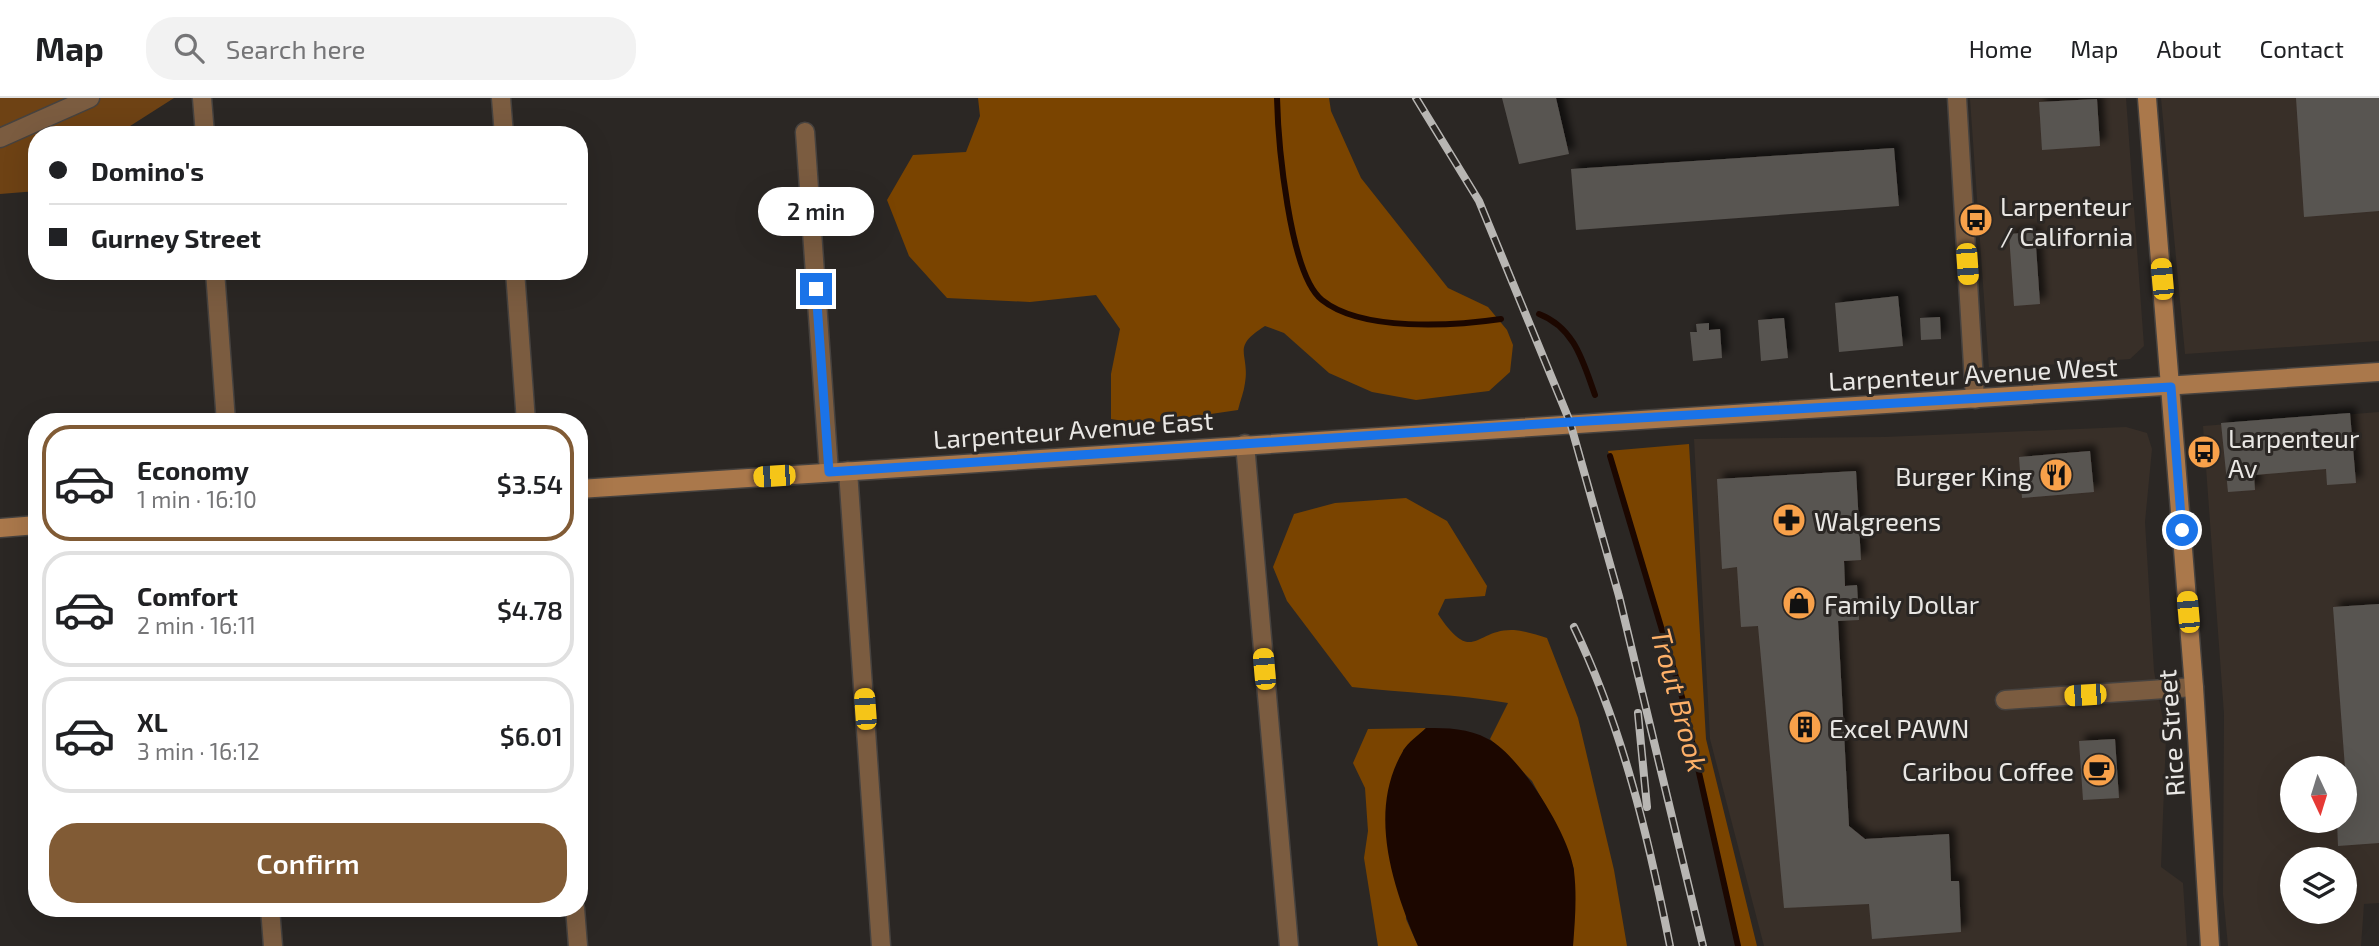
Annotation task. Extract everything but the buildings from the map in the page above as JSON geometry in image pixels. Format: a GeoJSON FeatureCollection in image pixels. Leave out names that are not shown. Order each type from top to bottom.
{"type":"FeatureCollection","features":[{"type":"Feature","properties":{"kind":"main road","name":"Rice Street"},"geometry":{"type":"LineString","coordinates":[[2147,98],[2194,687],[2210,946]]}},
{"type":"Feature","properties":{"kind":"main road","name":"Larpenteur Avenue West"},"geometry":{"type":"LineString","coordinates":[[1570,422],[2171,387],[2379,372]]}},
{"type":"Feature","properties":{"kind":"main road","name":"Larpenteur Avenue East"},"geometry":{"type":"LineString","coordinates":[[588,488],[1570,422]]}},
{"type":"Feature","properties":{"kind":"main road"},"geometry":{"type":"LineString","coordinates":[[0,528],[28,526]]}},
{"type":"Feature","properties":{"kind":"street"},"geometry":{"type":"LineString","coordinates":[[0,138],[90,98]]}},
{"type":"Feature","properties":{"kind":"street"},"geometry":{"type":"LineString","coordinates":[[202,98],[204,126]]}},
{"type":"Feature","properties":{"kind":"street"},"geometry":{"type":"LineString","coordinates":[[501,98],[503,126]]}},
{"type":"Feature","properties":{"kind":"street"},"geometry":{"type":"LineString","coordinates":[[1957,98],[1975,399]]}},
{"type":"Feature","properties":{"kind":"street"},"geometry":{"type":"LineString","coordinates":[[805,132],[829,472]]}},
{"type":"Feature","properties":{"kind":"street"},"geometry":{"type":"LineString","coordinates":[[216,280],[225,413]]}},
{"type":"Feature","properties":{"kind":"street"},"geometry":{"type":"LineString","coordinates":[[515,280],[525,413]]}},
{"type":"Feature","properties":{"kind":"street"},"geometry":{"type":"LineString","coordinates":[[1245,444],[1289,946]]}},
{"type":"Feature","properties":{"kind":"street"},"geometry":{"type":"LineString","coordinates":[[849,471],[881,946]]}},
{"type":"Feature","properties":{"kind":"street"},"geometry":{"type":"LineString","coordinates":[[2005,700],[2194,687]]}},
{"type":"Feature","properties":{"kind":"street"},"geometry":{"type":"LineString","coordinates":[[271,917],[273,946]]}},
{"type":"Feature","properties":{"kind":"street"},"geometry":{"type":"LineString","coordinates":[[576,917],[578,946]]}},
{"type":"Feature","properties":{"kind":"shaded area"},"geometry":{"type":"Polygon","coordinates":[[[0,98],[174,98],[130,126],[28,126],[28,192],[0,194],[0,98]]]}},
{"type":"Feature","properties":{"kind":"shaded area"},"geometry":{"type":"Polygon","coordinates":[[[978,98],[1329,98],[1331,111],[1361,178],[1448,288],[1488,307],[1507,330],[1513,345],[1510,372],[1489,391],[1416,400],[1372,392],[1329,373],[1284,333],[1265,326],[1254,333],[1245,346],[1245,383],[1238,410],[1143,424],[1111,419],[1111,374],[1120,329],[1096,295],[1030,302],[947,298],[909,256],[887,200],[913,155],[966,152],[980,116],[978,98]]]}},
{"type":"Feature","properties":{"kind":"shaded area"},"geometry":{"type":"Polygon","coordinates":[[[2126,98],[2144,346],[2130,359],[1989,369],[1970,99],[2126,98]]]}},
{"type":"Feature","properties":{"kind":"shaded area"},"geometry":{"type":"Polygon","coordinates":[[[2161,98],[2379,98],[2379,341],[2185,354],[2161,98]]]}},
{"type":"Feature","properties":{"kind":"shaded area"},"geometry":{"type":"Polygon","coordinates":[[[2379,412],[2379,903],[2364,904],[2361,946],[2228,946],[2223,894],[2224,714],[2203,426],[2379,412]]]}},
{"type":"Feature","properties":{"kind":"shaded area"},"geometry":{"type":"Polygon","coordinates":[[[2126,427],[2147,433],[2152,449],[2145,522],[2154,671],[2166,737],[2161,867],[2183,883],[2187,946],[1764,946],[1710,739],[1694,439],[1884,437],[2126,427]]]}},
{"type":"Feature","properties":{"kind":"shaded area"},"geometry":{"type":"Polygon","coordinates":[[[1689,444],[1706,739],[1757,946],[1737,946],[1682,697],[1608,451],[1689,444]]]}},
{"type":"Feature","properties":{"kind":"shaded area"},"geometry":{"type":"Polygon","coordinates":[[[1406,498],[1447,521],[1487,586],[1485,596],[1445,599],[1438,614],[1459,639],[1474,641],[1501,631],[1514,630],[1547,638],[1578,718],[1614,870],[1627,946],[1573,946],[1574,869],[1560,833],[1532,781],[1490,739],[1508,703],[1352,687],[1287,601],[1273,567],[1294,514],[1335,503],[1406,498]]]}},
{"type":"Feature","properties":{"kind":"shaded area"},"geometry":{"type":"Polygon","coordinates":[[[1426,728],[1403,750],[1406,919],[1418,946],[1378,946],[1364,858],[1368,831],[1365,788],[1353,763],[1368,729],[1426,728]]]}},
{"type":"Feature","properties":{"kind":"shaded area"},"geometry":{"type":"Polygon","coordinates":[[[1426,728],[1465,731],[1488,739],[1514,761],[1542,798],[1563,838],[1574,871],[1576,899],[1573,946],[1418,946],[1393,874],[1385,824],[1392,774],[1405,748],[1426,728]]]}},
{"type":"Feature","properties":{"kind":"waterway","name":"Trout Brook"},"geometry":{"type":"LineString","coordinates":[[1277,98],[1283,174],[1294,236],[1311,286],[1322,300],[1339,310],[1384,322],[1434,325],[1501,319]]}},
{"type":"Feature","properties":{"kind":"waterway","name":"Trout Brook"},"geometry":{"type":"LineString","coordinates":[[1539,314],[1561,328],[1576,347],[1595,395]]}},
{"type":"Feature","properties":{"kind":"waterway","name":"Trout Brook"},"geometry":{"type":"LineString","coordinates":[[1610,456],[1682,697],[1738,946]]}},
{"type":"Feature","properties":{"kind":"railway"},"geometry":{"type":"LineString","coordinates":[[1416,98],[1479,201],[1570,422],[1619,596],[1703,946]]}},
{"type":"Feature","properties":{"kind":"railway"},"geometry":{"type":"LineString","coordinates":[[1574,627],[1607,704],[1632,783],[1670,946]]}},
{"type":"Feature","properties":{"kind":"railway"},"geometry":{"type":"LineString","coordinates":[[1638,713],[1647,807]]}},
{"type":"Feature","properties":{"kind":"place","name":"Larpenteur / California"},"geometry":{"type":"Point","coordinates":[1976,220]}},
{"type":"Feature","properties":{"kind":"place","name":"Larpenteur Av"},"geometry":{"type":"Point","coordinates":[2204,452]}},
{"type":"Feature","properties":{"kind":"place","name":"Burger King"},"geometry":{"type":"Point","coordinates":[2056,475]}},
{"type":"Feature","properties":{"kind":"place","name":"Walgreens"},"geometry":{"type":"Point","coordinates":[1789,520]}},
{"type":"Feature","properties":{"kind":"place","name":"Family Dollar"},"geometry":{"type":"Point","coordinates":[1799,603]}},
{"type":"Feature","properties":{"kind":"place","name":"Excel PAWN"},"geometry":{"type":"Point","coordinates":[1805,727]}},
{"type":"Feature","properties":{"kind":"place","name":"Caribou Coffee"},"geometry":{"type":"Point","coordinates":[2099,770]}},
{"type":"Feature","properties":{"kind":"route"},"geometry":{"type":"LineString","coordinates":[[816,289],[829,472],[1570,422],[2171,387],[2182,530]]}}]}
